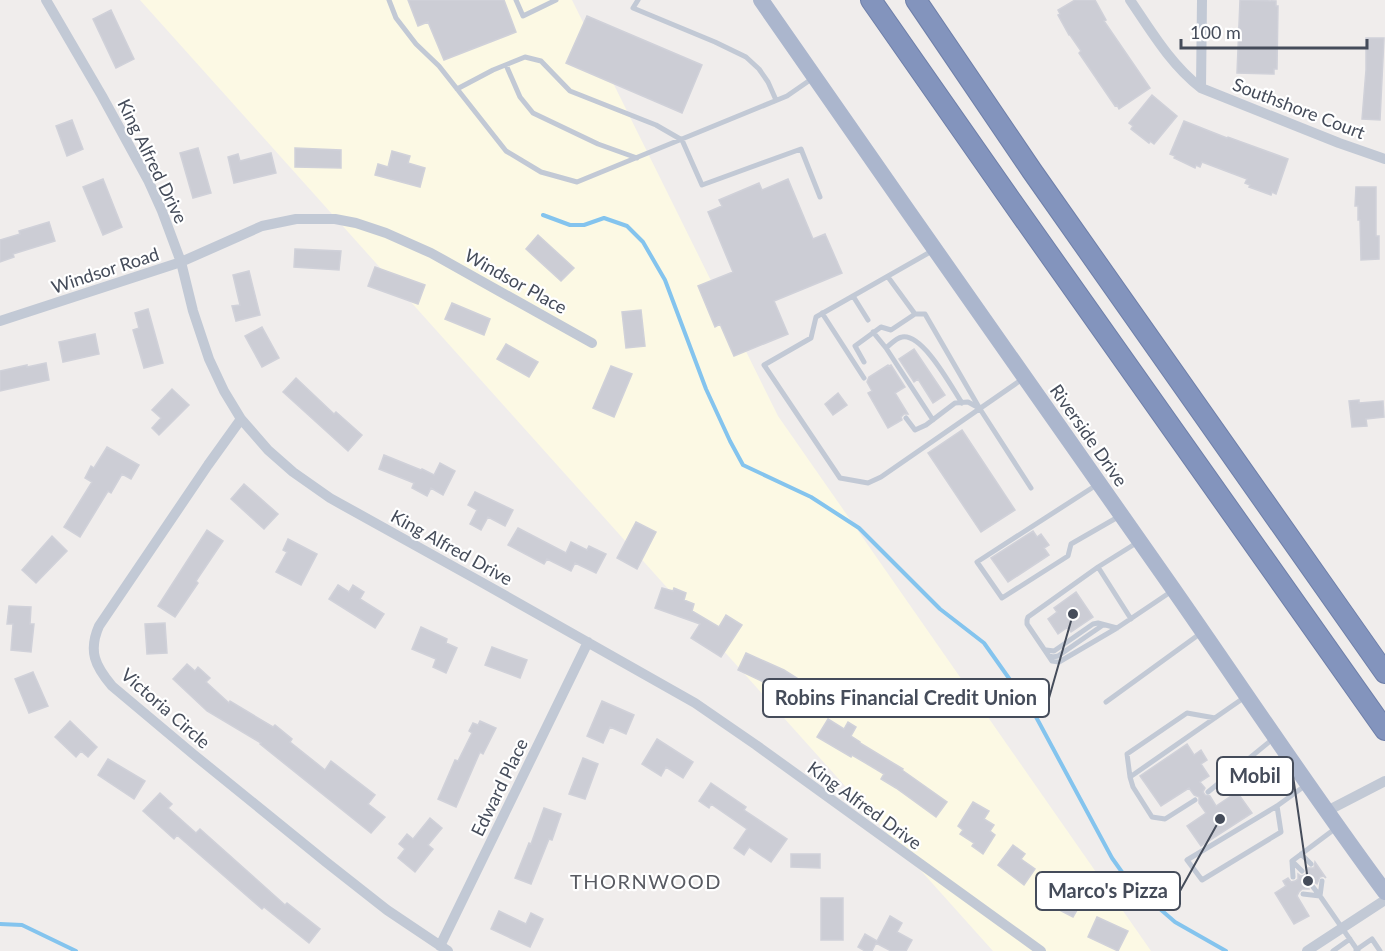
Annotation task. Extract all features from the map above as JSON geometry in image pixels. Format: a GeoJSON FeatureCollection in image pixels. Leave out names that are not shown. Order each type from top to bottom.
{"type":"FeatureCollection","features":[{"type":"Feature","properties":{"kind":"highway"},"geometry":{"type":"LineString","coordinates":[[871,0],[1385,730]]}},
{"type":"Feature","properties":{"kind":"highway"},"geometry":{"type":"LineString","coordinates":[[916,0],[1032,171],[1385,673]]}},
{"type":"Feature","properties":{"kind":"highway"},"geometry":{"type":"LineString","coordinates":[[1346,674],[1385,745]]}},
{"type":"Feature","properties":{"kind":"main road","name":"Riverside Drive"},"geometry":{"type":"LineString","coordinates":[[761,0],[1122,515],[1337,827],[1385,892]]}},
{"type":"Feature","properties":{"kind":"street","name":"King Alfred Drive"},"geometry":{"type":"LineString","coordinates":[[46,0],[148,180],[181,262],[193,311],[209,359],[224,391],[241,419],[268,450],[293,472],[330,498],[696,704],[1041,951]]}},
{"type":"Feature","properties":{"kind":"street","name":"Southshore Court"},"geometry":{"type":"LineString","coordinates":[[1130,0],[1187,77],[1201,88],[1385,159]]}},
{"type":"Feature","properties":{"kind":"street"},"geometry":{"type":"LineString","coordinates":[[1201,88],[1202,0]]}},
{"type":"Feature","properties":{"kind":"street","name":"Windsor Road"},"geometry":{"type":"LineString","coordinates":[[0,321],[181,262],[262,226],[296,219],[335,219],[356,223],[424,250]]}},
{"type":"Feature","properties":{"kind":"street","name":"Windsor Place"},"geometry":{"type":"LineString","coordinates":[[424,250],[592,343]]}},
{"type":"Feature","properties":{"kind":"street","name":"Victoria Circle"},"geometry":{"type":"LineString","coordinates":[[241,419],[99,626],[95,636],[93,655],[103,675],[112,686],[387,910],[444,949]]}},
{"type":"Feature","properties":{"kind":"street","name":"Edward Place"},"geometry":{"type":"LineString","coordinates":[[444,949],[588,642]]}},
{"type":"Feature","properties":{"kind":"street"},"geometry":{"type":"LineString","coordinates":[[1327,812],[1366,789],[1385,781]]}},
{"type":"Feature","properties":{"kind":"street"},"geometry":{"type":"LineString","coordinates":[[1307,951],[1385,900]]}},
{"type":"Feature","properties":{"kind":"lane"},"geometry":{"type":"LineString","coordinates":[[389,0],[396,18],[416,44],[439,66],[506,151],[541,172],[578,182],[787,96],[815,77]]}},
{"type":"Feature","properties":{"kind":"lane"},"geometry":{"type":"LineString","coordinates":[[516,0],[523,16],[556,0]]}},
{"type":"Feature","properties":{"kind":"lane"},"geometry":{"type":"LineString","coordinates":[[638,0],[633,8],[746,57],[759,69],[776,100]]}},
{"type":"Feature","properties":{"kind":"lane"},"geometry":{"type":"LineString","coordinates":[[457,89],[493,70],[525,57],[541,61],[570,91],[656,126],[682,140],[702,185],[801,149],[820,197]]}},
{"type":"Feature","properties":{"kind":"lane"},"geometry":{"type":"LineString","coordinates":[[506,65],[520,97],[533,113],[598,144],[638,158]]}},
{"type":"Feature","properties":{"kind":"lane"},"geometry":{"type":"LineString","coordinates":[[935,249],[816,317],[811,338],[764,365],[840,478],[868,483],[881,477],[1025,377]]}},
{"type":"Feature","properties":{"kind":"lane"},"geometry":{"type":"LineString","coordinates":[[888,277],[915,314]]}},
{"type":"Feature","properties":{"kind":"lane"},"geometry":{"type":"LineString","coordinates":[[853,296],[868,320]]}},
{"type":"Feature","properties":{"kind":"lane"},"geometry":{"type":"LineString","coordinates":[[822,313],[864,378]]}},
{"type":"Feature","properties":{"kind":"lane"},"geometry":{"type":"LineString","coordinates":[[864,362],[855,346],[880,327],[891,330],[915,314],[925,314],[980,409],[1031,488]]}},
{"type":"Feature","properties":{"kind":"lane"},"geometry":{"type":"LineString","coordinates":[[873,332],[933,420]]}},
{"type":"Feature","properties":{"kind":"lane"},"geometry":{"type":"LineString","coordinates":[[886,348],[902,337],[912,338],[932,356],[962,403]]}},
{"type":"Feature","properties":{"kind":"lane"},"geometry":{"type":"LineString","coordinates":[[906,418],[915,430],[926,425],[955,403],[968,402],[980,409]]}},
{"type":"Feature","properties":{"kind":"lane"},"geometry":{"type":"LineString","coordinates":[[1099,483],[977,562],[1002,598],[1068,556],[1071,544],[1122,515]]}},
{"type":"Feature","properties":{"kind":"lane"},"geometry":{"type":"LineString","coordinates":[[1140,541],[1098,567],[1027,618],[1027,624],[1044,650],[1054,662],[1059,662],[1117,628],[1174,590]]}},
{"type":"Feature","properties":{"kind":"lane"},"geometry":{"type":"LineString","coordinates":[[1098,567],[1131,619]]}},
{"type":"Feature","properties":{"kind":"lane"},"geometry":{"type":"LineString","coordinates":[[1044,650],[1054,651],[1093,624],[1117,628]]}},
{"type":"Feature","properties":{"kind":"lane"},"geometry":{"type":"LineString","coordinates":[[1049,656],[1058,656],[1105,625]]}},
{"type":"Feature","properties":{"kind":"lane"},"geometry":{"type":"LineString","coordinates":[[1106,702],[1203,632]]}},
{"type":"Feature","properties":{"kind":"lane"},"geometry":{"type":"LineString","coordinates":[[1130,777],[1246,696]]}},
{"type":"Feature","properties":{"kind":"lane"},"geometry":{"type":"LineString","coordinates":[[1195,800],[1165,819],[1152,817],[1133,787],[1127,754],[1187,713],[1215,718]]}},
{"type":"Feature","properties":{"kind":"lane"},"geometry":{"type":"LineString","coordinates":[[1208,792],[1275,737]]}},
{"type":"Feature","properties":{"kind":"lane"},"geometry":{"type":"LineString","coordinates":[[1277,806],[1281,831],[1202,880],[1187,860],[1277,806],[1308,784]]}},
{"type":"Feature","properties":{"kind":"lane"},"geometry":{"type":"LineString","coordinates":[[1292,861],[1337,827]]}},
{"type":"Feature","properties":{"kind":"lane"},"geometry":{"type":"LineString","coordinates":[[1301,854],[1311,864]]}},
{"type":"Feature","properties":{"kind":"lane"},"geometry":{"type":"LineString","coordinates":[[1292,861],[1302,871]]}},
{"type":"Feature","properties":{"kind":"lane"},"geometry":{"type":"LineString","coordinates":[[1292,861],[1293,878]]}},
{"type":"Feature","properties":{"kind":"lane"},"geometry":{"type":"LineString","coordinates":[[1320,896],[1322,881]]}},
{"type":"Feature","properties":{"kind":"lane"},"geometry":{"type":"LineString","coordinates":[[1313,886],[1357,950],[1372,939],[1380,951]]}},
{"type":"Feature","properties":{"kind":"lane"},"geometry":{"type":"LineString","coordinates":[[1303,894],[1320,896]]}},
{"type":"Feature","properties":{"kind":"lane"},"geometry":{"type":"LineString","coordinates":[[1333,951],[1350,939]]}},
{"type":"Feature","properties":{"kind":"shaded area"},"geometry":{"type":"Polygon","coordinates":[[[140,0],[572,0],[778,416],[1151,951],[993,951],[140,0]]]}},
{"type":"Feature","properties":{"kind":"building"},"geometry":{"type":"Polygon","coordinates":[[[408,0],[504,0],[516,32],[444,60],[428,22],[418,26],[408,0]]]}},
{"type":"Feature","properties":{"kind":"building"},"geometry":{"type":"Polygon","coordinates":[[[1075,0],[1095,0],[1106,20],[1104,21],[1150,88],[1119,109],[1079,53],[1081,51],[1058,15],[1060,14],[1058,10],[1075,0]]]}},
{"type":"Feature","properties":{"kind":"building"},"geometry":{"type":"Polygon","coordinates":[[[1240,0],[1276,1],[1276,6],[1278,6],[1277,69],[1274,69],[1274,74],[1237,73],[1240,0]]]}},
{"type":"Feature","properties":{"kind":"building"},"geometry":{"type":"Polygon","coordinates":[[[111,10],[134,59],[116,68],[93,19],[111,10]]]}},
{"type":"Feature","properties":{"kind":"building"},"geometry":{"type":"Polygon","coordinates":[[[587,16],[702,65],[682,113],[566,63],[587,16]]]}},
{"type":"Feature","properties":{"kind":"building"},"geometry":{"type":"Polygon","coordinates":[[[1366,38],[1384,38],[1380,120],[1362,119],[1366,38]]]}},
{"type":"Feature","properties":{"kind":"building"},"geometry":{"type":"Polygon","coordinates":[[[1152,95],[1177,116],[1154,144],[1150,141],[1149,143],[1131,129],[1133,126],[1129,123],[1152,95]]]}},
{"type":"Feature","properties":{"kind":"building"},"geometry":{"type":"Polygon","coordinates":[[[72,120],[83,149],[67,156],[56,126],[72,120]]]}},
{"type":"Feature","properties":{"kind":"building"},"geometry":{"type":"Polygon","coordinates":[[[1184,121],[1288,159],[1276,194],[1272,192],[1271,195],[1249,187],[1250,185],[1245,183],[1247,179],[1202,162],[1200,167],[1196,165],[1195,168],[1174,158],[1175,156],[1170,154],[1184,121]]]}},
{"type":"Feature","properties":{"kind":"building"},"geometry":{"type":"Polygon","coordinates":[[[198,148],[211,193],[193,198],[180,153],[198,148]]]}},
{"type":"Feature","properties":{"kind":"building"},"geometry":{"type":"Polygon","coordinates":[[[295,148],[341,150],[341,168],[295,167],[295,148]]]}},
{"type":"Feature","properties":{"kind":"building"},"geometry":{"type":"Polygon","coordinates":[[[392,151],[410,156],[408,163],[425,168],[420,187],[375,175],[378,164],[388,167],[392,151]]]}},
{"type":"Feature","properties":{"kind":"building"},"geometry":{"type":"Polygon","coordinates":[[[271,153],[276,173],[234,183],[228,157],[238,154],[240,161],[271,153]]]}},
{"type":"Feature","properties":{"kind":"building"},"geometry":{"type":"Polygon","coordinates":[[[103,179],[122,227],[103,235],[83,187],[103,179]]]}},
{"type":"Feature","properties":{"kind":"building"},"geometry":{"type":"Polygon","coordinates":[[[788,179],[813,239],[825,234],[842,273],[774,301],[788,334],[734,356],[720,324],[715,327],[698,286],[733,272],[708,212],[722,206],[719,200],[759,183],[762,190],[788,179]]]}},
{"type":"Feature","properties":{"kind":"building"},"geometry":{"type":"Polygon","coordinates":[[[1356,187],[1376,187],[1376,236],[1379,236],[1379,259],[1361,260],[1360,220],[1358,220],[1358,206],[1355,206],[1356,187]]]}},
{"type":"Feature","properties":{"kind":"building"},"geometry":{"type":"Polygon","coordinates":[[[49,222],[55,241],[13,254],[14,257],[0,262],[0,240],[20,234],[19,231],[49,222]]]}},
{"type":"Feature","properties":{"kind":"building"},"geometry":{"type":"Polygon","coordinates":[[[538,235],[574,268],[561,281],[526,249],[538,235]]]}},
{"type":"Feature","properties":{"kind":"building"},"geometry":{"type":"Polygon","coordinates":[[[295,249],[341,251],[339,270],[294,267],[295,249]]]}},
{"type":"Feature","properties":{"kind":"building"},"geometry":{"type":"Polygon","coordinates":[[[375,267],[425,285],[418,304],[368,286],[375,267]]]}},
{"type":"Feature","properties":{"kind":"building"},"geometry":{"type":"Polygon","coordinates":[[[249,271],[260,315],[236,321],[232,306],[240,305],[233,275],[249,271]]]}},
{"type":"Feature","properties":{"kind":"building"},"geometry":{"type":"Polygon","coordinates":[[[452,303],[490,319],[484,335],[445,319],[452,303]]]}},
{"type":"Feature","properties":{"kind":"building"},"geometry":{"type":"Polygon","coordinates":[[[148,309],[163,363],[144,368],[133,330],[139,328],[135,313],[148,309]]]}},
{"type":"Feature","properties":{"kind":"building"},"geometry":{"type":"Polygon","coordinates":[[[641,310],[645,346],[626,348],[622,312],[641,310]]]}},
{"type":"Feature","properties":{"kind":"building"},"geometry":{"type":"Polygon","coordinates":[[[262,327],[279,358],[262,367],[245,336],[262,327]]]}},
{"type":"Feature","properties":{"kind":"building"},"geometry":{"type":"Polygon","coordinates":[[[95,334],[99,354],[63,362],[59,342],[95,334]]]}},
{"type":"Feature","properties":{"kind":"building"},"geometry":{"type":"Polygon","coordinates":[[[506,344],[538,362],[529,377],[497,359],[506,344]]]}},
{"type":"Feature","properties":{"kind":"building"},"geometry":{"type":"Polygon","coordinates":[[[914,349],[945,395],[933,403],[918,379],[914,382],[899,359],[914,349]]]}},
{"type":"Feature","properties":{"kind":"building"},"geometry":{"type":"Polygon","coordinates":[[[46,363],[49,380],[0,391],[0,371],[46,363]]]}},
{"type":"Feature","properties":{"kind":"building"},"geometry":{"type":"Polygon","coordinates":[[[891,365],[905,387],[895,393],[908,414],[904,414],[901,417],[902,420],[888,428],[868,393],[872,391],[867,382],[869,377],[891,365]]]}},
{"type":"Feature","properties":{"kind":"building"},"geometry":{"type":"Polygon","coordinates":[[[611,366],[632,374],[614,417],[593,408],[611,366]]]}},
{"type":"Feature","properties":{"kind":"building"},"geometry":{"type":"Polygon","coordinates":[[[296,378],[334,414],[336,412],[362,435],[348,451],[283,392],[296,378]]]}},
{"type":"Feature","properties":{"kind":"building"},"geometry":{"type":"Polygon","coordinates":[[[172,389],[189,405],[159,435],[152,428],[161,418],[152,410],[172,389]]]}},
{"type":"Feature","properties":{"kind":"building"},"geometry":{"type":"Polygon","coordinates":[[[838,393],[847,405],[833,415],[825,404],[838,393]]]}},
{"type":"Feature","properties":{"kind":"building"},"geometry":{"type":"Polygon","coordinates":[[[1359,400],[1359,403],[1383,401],[1384,417],[1366,419],[1367,426],[1352,427],[1349,401],[1359,400]]]}},
{"type":"Feature","properties":{"kind":"building"},"geometry":{"type":"Polygon","coordinates":[[[962,430],[1015,510],[981,532],[928,453],[962,430]]]}},
{"type":"Feature","properties":{"kind":"building"},"geometry":{"type":"Polygon","coordinates":[[[107,447],[139,465],[131,479],[122,474],[111,493],[108,491],[80,537],[64,527],[92,482],[85,478],[91,466],[94,468],[107,447]]]}},
{"type":"Feature","properties":{"kind":"building"},"geometry":{"type":"Polygon","coordinates":[[[384,455],[434,475],[440,463],[455,471],[443,495],[431,488],[427,496],[412,488],[414,483],[379,469],[384,455]]]}},
{"type":"Feature","properties":{"kind":"building"},"geometry":{"type":"Polygon","coordinates":[[[244,484],[278,514],[264,529],[231,499],[244,484]]]}},
{"type":"Feature","properties":{"kind":"building"},"geometry":{"type":"Polygon","coordinates":[[[475,492],[513,510],[505,526],[488,517],[481,530],[470,524],[477,510],[468,505],[475,492]]]}},
{"type":"Feature","properties":{"kind":"building"},"geometry":{"type":"Polygon","coordinates":[[[636,522],[656,532],[637,569],[617,558],[636,522]]]}},
{"type":"Feature","properties":{"kind":"building"},"geometry":{"type":"Polygon","coordinates":[[[518,528],[566,553],[571,542],[587,550],[589,546],[606,554],[596,573],[575,563],[571,571],[547,559],[544,564],[508,545],[518,528]]]}},
{"type":"Feature","properties":{"kind":"building"},"geometry":{"type":"Polygon","coordinates":[[[207,530],[223,541],[175,617],[158,606],[207,530]]]}},
{"type":"Feature","properties":{"kind":"building"},"geometry":{"type":"Polygon","coordinates":[[[1033,531],[1037,537],[1041,534],[1049,545],[1044,548],[1049,555],[1008,582],[991,558],[1033,531]]]}},
{"type":"Feature","properties":{"kind":"building"},"geometry":{"type":"Polygon","coordinates":[[[52,536],[67,551],[36,583],[22,570],[52,536]]]}},
{"type":"Feature","properties":{"kind":"building"},"geometry":{"type":"Polygon","coordinates":[[[288,539],[317,554],[301,585],[276,572],[287,552],[283,550],[288,539]]]}},
{"type":"Feature","properties":{"kind":"building"},"geometry":{"type":"Polygon","coordinates":[[[338,585],[349,592],[353,585],[364,592],[360,599],[384,614],[375,628],[329,599],[338,585]]]}},
{"type":"Feature","properties":{"kind":"building"},"geometry":{"type":"Polygon","coordinates":[[[662,588],[673,591],[674,588],[686,593],[684,600],[694,604],[692,611],[719,627],[726,615],[742,625],[721,657],[691,638],[700,624],[655,608],[662,588]]]}},
{"type":"Feature","properties":{"kind":"building"},"geometry":{"type":"Polygon","coordinates":[[[1076,592],[1093,617],[1071,632],[1068,627],[1058,634],[1048,619],[1057,612],[1054,608],[1076,592]]]}},
{"type":"Feature","properties":{"kind":"building"},"geometry":{"type":"Polygon","coordinates":[[[9,606],[31,607],[30,624],[34,624],[31,652],[11,650],[13,624],[7,624],[9,606]]]}},
{"type":"Feature","properties":{"kind":"building"},"geometry":{"type":"Polygon","coordinates":[[[165,623],[167,653],[147,654],[145,624],[165,623]]]}},
{"type":"Feature","properties":{"kind":"building"},"geometry":{"type":"Polygon","coordinates":[[[421,627],[447,639],[446,643],[457,648],[446,673],[433,667],[436,659],[412,649],[421,627]]]}},
{"type":"Feature","properties":{"kind":"building"},"geometry":{"type":"Polygon","coordinates":[[[492,647],[527,660],[520,678],[485,665],[492,647]]]}},
{"type":"Feature","properties":{"kind":"building"},"geometry":{"type":"Polygon","coordinates":[[[746,653],[784,670],[825,696],[811,717],[781,699],[785,692],[738,670],[746,653]]]}},
{"type":"Feature","properties":{"kind":"building"},"geometry":{"type":"Polygon","coordinates":[[[187,664],[195,671],[198,667],[210,678],[206,682],[229,703],[230,701],[273,727],[275,725],[292,739],[290,742],[325,770],[331,761],[375,795],[368,804],[385,817],[371,833],[261,743],[207,711],[173,679],[187,664]]]}},
{"type":"Feature","properties":{"kind":"building"},"geometry":{"type":"Polygon","coordinates":[[[33,672],[48,706],[29,713],[15,679],[33,672]]]}},
{"type":"Feature","properties":{"kind":"building"},"geometry":{"type":"Polygon","coordinates":[[[602,701],[634,715],[626,734],[610,727],[603,743],[587,736],[602,701]]]}},
{"type":"Feature","properties":{"kind":"building"},"geometry":{"type":"Polygon","coordinates":[[[828,719],[844,729],[848,722],[856,727],[851,736],[903,769],[947,802],[936,817],[881,779],[884,774],[817,737],[828,719]]]}},
{"type":"Feature","properties":{"kind":"building"},"geometry":{"type":"Polygon","coordinates":[[[70,721],[97,747],[88,757],[81,751],[76,757],[55,737],[70,721]]]}},
{"type":"Feature","properties":{"kind":"building"},"geometry":{"type":"Polygon","coordinates":[[[480,721],[496,728],[483,754],[480,752],[456,807],[438,799],[455,760],[458,761],[472,733],[469,731],[473,723],[478,725],[480,721]]]}},
{"type":"Feature","properties":{"kind":"building"},"geometry":{"type":"Polygon","coordinates":[[[657,739],[693,762],[683,778],[666,767],[661,776],[642,764],[657,739]]]}},
{"type":"Feature","properties":{"kind":"building"},"geometry":{"type":"Polygon","coordinates":[[[1187,744],[1194,755],[1201,750],[1207,760],[1201,764],[1209,776],[1200,782],[1205,788],[1203,792],[1205,795],[1210,796],[1216,806],[1237,792],[1252,813],[1201,846],[1187,826],[1206,813],[1199,803],[1199,797],[1194,795],[1189,788],[1161,806],[1140,776],[1187,744]]]}},
{"type":"Feature","properties":{"kind":"building"},"geometry":{"type":"Polygon","coordinates":[[[583,758],[598,764],[585,799],[569,794],[583,758]]]}},
{"type":"Feature","properties":{"kind":"building"},"geometry":{"type":"Polygon","coordinates":[[[108,759],[145,781],[134,799],[98,775],[108,759]]]}},
{"type":"Feature","properties":{"kind":"building"},"geometry":{"type":"Polygon","coordinates":[[[711,783],[746,807],[744,810],[787,839],[771,862],[749,847],[744,855],[734,848],[747,829],[711,804],[709,808],[699,801],[711,783]]]}},
{"type":"Feature","properties":{"kind":"building"},"geometry":{"type":"Polygon","coordinates":[[[160,793],[172,804],[168,808],[196,833],[200,829],[285,905],[287,903],[320,929],[309,943],[264,907],[262,909],[177,835],[174,839],[143,811],[160,793]]]}},
{"type":"Feature","properties":{"kind":"building"},"geometry":{"type":"Polygon","coordinates":[[[973,802],[989,811],[984,819],[994,825],[990,831],[995,835],[983,854],[972,846],[974,843],[960,834],[963,830],[958,826],[973,802]]]}},
{"type":"Feature","properties":{"kind":"building"},"geometry":{"type":"Polygon","coordinates":[[[544,808],[561,814],[552,840],[549,839],[531,884],[515,878],[544,808]]]}},
{"type":"Feature","properties":{"kind":"building"},"geometry":{"type":"Polygon","coordinates":[[[430,818],[442,828],[428,845],[433,849],[415,872],[398,858],[405,849],[399,844],[407,834],[413,839],[430,818]]]}},
{"type":"Feature","properties":{"kind":"building"},"geometry":{"type":"Polygon","coordinates":[[[1013,845],[1025,854],[1021,859],[1035,869],[1024,885],[998,865],[1013,845]]]}},
{"type":"Feature","properties":{"kind":"building"},"geometry":{"type":"Polygon","coordinates":[[[791,854],[820,854],[820,868],[791,867],[791,854]]]}},
{"type":"Feature","properties":{"kind":"building"},"geometry":{"type":"Polygon","coordinates":[[[1315,862],[1326,878],[1320,877],[1317,884],[1311,883],[1308,886],[1309,889],[1302,889],[1299,892],[1297,896],[1309,916],[1294,924],[1275,893],[1286,886],[1283,881],[1288,878],[1291,882],[1295,881],[1298,879],[1298,874],[1305,875],[1306,868],[1314,868],[1315,862]]]}},
{"type":"Feature","properties":{"kind":"building"},"geometry":{"type":"Polygon","coordinates":[[[1048,881],[1068,891],[1072,882],[1088,891],[1073,917],[1038,899],[1048,881]]]}},
{"type":"Feature","properties":{"kind":"building"},"geometry":{"type":"Polygon","coordinates":[[[821,898],[843,898],[843,940],[821,940],[821,898]]]}},
{"type":"Feature","properties":{"kind":"building"},"geometry":{"type":"Polygon","coordinates":[[[499,911],[526,924],[531,913],[543,919],[530,947],[491,929],[499,911]]]}},
{"type":"Feature","properties":{"kind":"building"},"geometry":{"type":"Polygon","coordinates":[[[890,916],[902,923],[897,932],[912,940],[906,951],[891,951],[876,943],[872,951],[865,951],[858,947],[865,934],[877,941],[890,916]]]}},
{"type":"Feature","properties":{"kind":"building"},"geometry":{"type":"Polygon","coordinates":[[[1097,917],[1128,931],[1118,951],[1088,937],[1097,917]]]}},
{"type":"Feature","properties":{"kind":"waterway"},"geometry":{"type":"LineString","coordinates":[[543,215],[570,225],[584,225],[604,218],[627,226],[643,242],[665,280],[706,389],[743,465],[811,497],[859,528],[940,609],[984,643],[1035,715],[1112,858],[1129,882],[1175,922],[1226,951]]}},
{"type":"Feature","properties":{"kind":"waterway"},"geometry":{"type":"LineString","coordinates":[[0,924],[22,925],[76,951]]}},
{"type":"Feature","properties":{"kind":"place","name":"Robins Financial Credit Union"},"geometry":{"type":"Point","coordinates":[1073,614]}},
{"type":"Feature","properties":{"kind":"place","name":"Marco's Pizza"},"geometry":{"type":"Point","coordinates":[1220,819]}},
{"type":"Feature","properties":{"kind":"place","name":"Mobil"},"geometry":{"type":"Point","coordinates":[1308,881]}},
{"type":"Feature","properties":{"kind":"district","name":"THORNWOOD"},"geometry":{"type":"Point","coordinates":[646,881]}}]}
